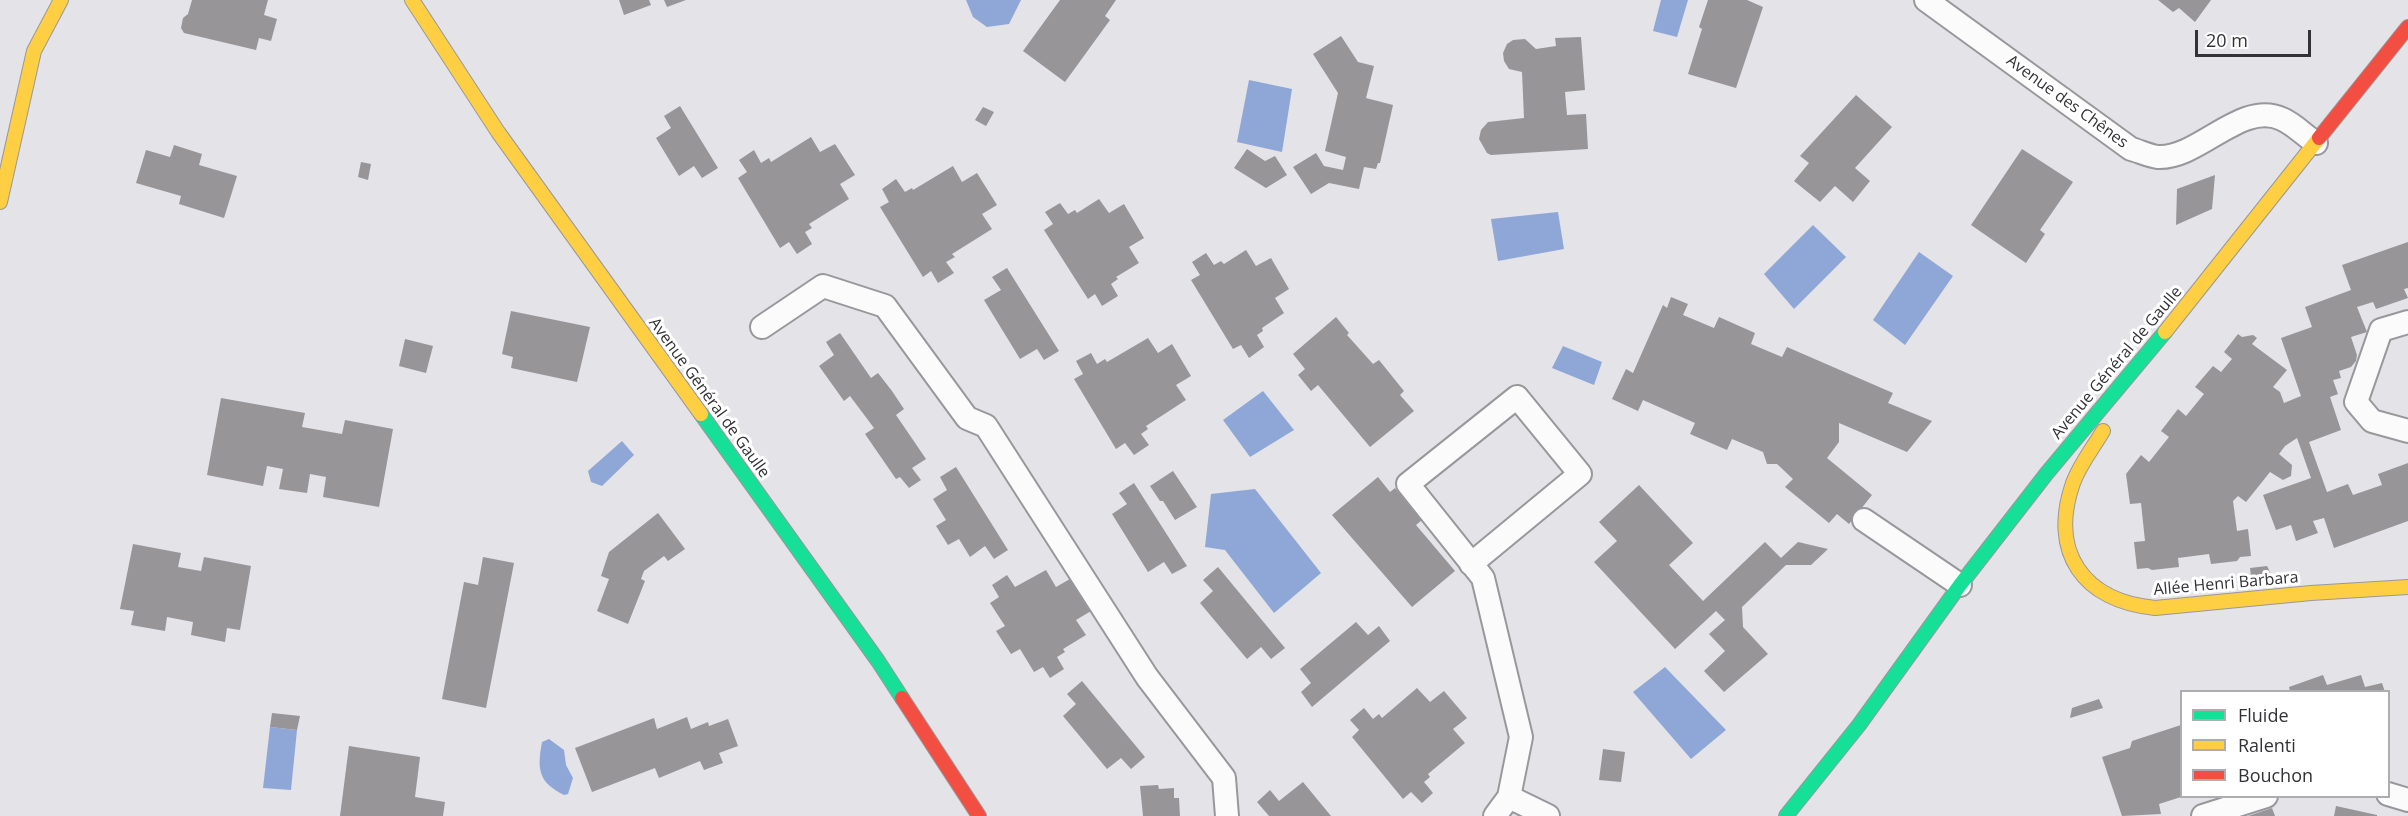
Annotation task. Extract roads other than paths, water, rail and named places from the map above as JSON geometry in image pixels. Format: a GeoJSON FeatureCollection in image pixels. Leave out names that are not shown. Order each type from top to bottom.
{"type":"FeatureCollection","features":[{"type":"Feature","properties":{"kind":"main road"},"geometry":{"type":"LineString","coordinates":[[0,202],[34,51],[61,0]]}},
{"type":"Feature","properties":{"kind":"main road","name":"Avenue Général de Gaulle"},"geometry":{"type":"LineString","coordinates":[[412,0],[498,132],[878,661],[979,816]]}},
{"type":"Feature","properties":{"kind":"main road","name":"Avenue Général de Gaulle"},"geometry":{"type":"LineString","coordinates":[[1786,816],[1859,725],[1960,585],[2047,473],[2157,342],[2408,27]]}},
{"type":"Feature","properties":{"kind":"main road","name":"Allée Henri Barbara"},"geometry":{"type":"LineString","coordinates":[[2157,342],[2074,480],[2065,517],[2067,541],[2083,577],[2115,601],[2135,608],[2408,587]]}},
{"type":"Feature","properties":{"kind":"main road","name":"Avenue Général de Gaulle"},"geometry":{"type":"LineString","coordinates":[[1835,776],[1859,725]]}},
{"type":"Feature","properties":{"kind":"lane","name":"Avenue des Chênes"},"geometry":{"type":"LineString","coordinates":[[1926,0],[2131,149],[2158,157],[2181,152],[2259,114],[2282,118],[2316,143]]}},
{"type":"Feature","properties":{"kind":"lane"},"geometry":{"type":"LineString","coordinates":[[762,327],[823,286],[885,306],[967,418],[986,426],[1147,677],[1224,778],[1227,816]]}},
{"type":"Feature","properties":{"kind":"lane"},"geometry":{"type":"LineString","coordinates":[[2408,322],[2381,330],[2356,402],[2372,421],[2408,431]]}},
{"type":"Feature","properties":{"kind":"lane"},"geometry":{"type":"LineString","coordinates":[[1471,564],[1580,474],[1517,397],[1408,484],[1471,564],[1483,578],[1521,737],[1509,797],[1495,816]]}},
{"type":"Feature","properties":{"kind":"lane"},"geometry":{"type":"LineString","coordinates":[[1864,520],[1960,585]]}},
{"type":"Feature","properties":{"kind":"lane"},"geometry":{"type":"LineString","coordinates":[[2390,795],[2408,800]]}},
{"type":"Feature","properties":{"kind":"lane"},"geometry":{"type":"LineString","coordinates":[[1509,797],[1548,816]]}},
{"type":"Feature","properties":{"kind":"lane"},"geometry":{"type":"LineString","coordinates":[[2203,816],[2260,798]]}},
{"type":"Feature","properties":{"kind":"water"},"geometry":{"type":"Polygon","coordinates":[[[966,0],[1021,0],[1009,24],[987,27],[973,17],[966,0]]]}},
{"type":"Feature","properties":{"kind":"water"},"geometry":{"type":"Polygon","coordinates":[[[1661,0],[1688,0],[1677,37],[1653,31],[1661,0]]]}},
{"type":"Feature","properties":{"kind":"water"},"geometry":{"type":"Polygon","coordinates":[[[1249,80],[1292,89],[1282,152],[1237,142],[1249,80]]]}},
{"type":"Feature","properties":{"kind":"water"},"geometry":{"type":"Polygon","coordinates":[[[1558,212],[1564,249],[1498,261],[1491,219],[1558,212]]]}},
{"type":"Feature","properties":{"kind":"water"},"geometry":{"type":"Polygon","coordinates":[[[1813,225],[1846,257],[1794,309],[1764,274],[1813,225]]]}},
{"type":"Feature","properties":{"kind":"water"},"geometry":{"type":"Polygon","coordinates":[[[1919,252],[1953,276],[1905,345],[1873,320],[1919,252]]]}},
{"type":"Feature","properties":{"kind":"water"},"geometry":{"type":"Polygon","coordinates":[[[1563,346],[1602,362],[1594,385],[1552,368],[1563,346]]]}},
{"type":"Feature","properties":{"kind":"water"},"geometry":{"type":"Polygon","coordinates":[[[1263,391],[1294,430],[1250,457],[1223,420],[1263,391]]]}},
{"type":"Feature","properties":{"kind":"water"},"geometry":{"type":"Polygon","coordinates":[[[622,441],[634,455],[602,486],[591,482],[588,471],[622,441]]]}},
{"type":"Feature","properties":{"kind":"water"},"geometry":{"type":"Polygon","coordinates":[[[1255,489],[1321,573],[1274,613],[1225,550],[1205,547],[1211,494],[1255,489]]]}},
{"type":"Feature","properties":{"kind":"water"},"geometry":{"type":"Polygon","coordinates":[[[1665,667],[1726,730],[1691,759],[1633,692],[1665,667]]]}},
{"type":"Feature","properties":{"kind":"water"},"geometry":{"type":"Polygon","coordinates":[[[270,727],[297,730],[291,790],[263,788],[270,727]]]}},
{"type":"Feature","properties":{"kind":"water"},"geometry":{"type":"Polygon","coordinates":[[[549,739],[564,750],[566,765],[573,778],[568,794],[564,795],[555,790],[541,774],[542,742],[549,739]]]}}]}
